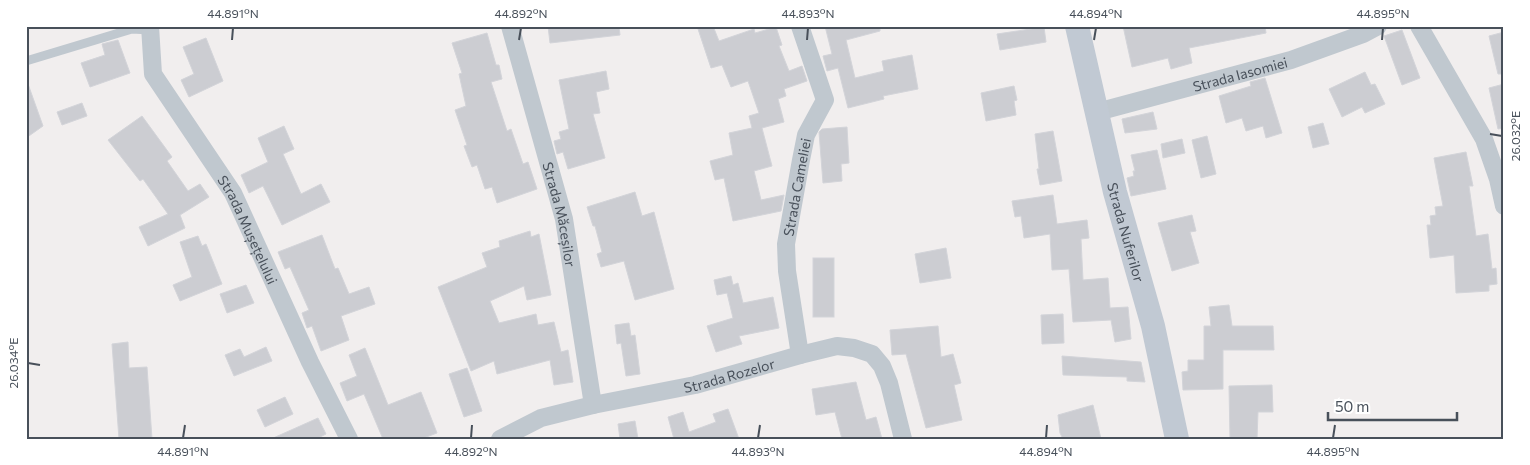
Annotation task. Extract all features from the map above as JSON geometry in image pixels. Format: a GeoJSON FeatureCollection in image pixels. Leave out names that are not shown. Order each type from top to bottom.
{"type":"FeatureCollection","features":[{"type":"Feature","properties":{"kind":"main road","name":"Strada Nuferilor"},"geometry":{"type":"LineString","coordinates":[[1077,26],[1115,192],[1153,326],[1177,439]]}},
{"type":"Feature","properties":{"kind":"street","name":"Strada Măceșilor"},"geometry":{"type":"LineString","coordinates":[[510,26],[564,219],[593,405]]}},
{"type":"Feature","properties":{"kind":"street","name":"Strada Cameliei"},"geometry":{"type":"LineString","coordinates":[[800,26],[825,100],[806,136],[800,160],[786,244],[787,271],[800,354]]}},
{"type":"Feature","properties":{"kind":"street","name":"Strada Iasomiei"},"geometry":{"type":"LineString","coordinates":[[1097,112],[1291,60],[1363,34],[1378,26]]}},
{"type":"Feature","properties":{"kind":"street"},"geometry":{"type":"LineString","coordinates":[[1419,26],[1484,139],[1498,180],[1504,206]]}},
{"type":"Feature","properties":{"kind":"street","name":"Strada Mușețelului"},"geometry":{"type":"LineString","coordinates":[[150,28],[153,74],[233,193],[310,362],[349,439]]}},
{"type":"Feature","properties":{"kind":"street","name":"Strada Rozelor"},"geometry":{"type":"LineString","coordinates":[[500,439],[541,418],[593,405],[695,385],[800,354],[837,346],[854,348],[872,354],[882,366],[889,383],[903,439]]}},
{"type":"Feature","properties":{"kind":"lane"},"geometry":{"type":"LineString","coordinates":[[26,61],[132,29],[150,28]]}},
{"type":"Feature","properties":{"kind":"building"},"geometry":{"type":"Polygon","coordinates":[[[548,26],[619,26],[620,35],[550,43],[548,26]]]}},
{"type":"Feature","properties":{"kind":"building"},"geometry":{"type":"Polygon","coordinates":[[[697,26],[713,26],[719,41],[754,29],[755,33],[776,27],[782,45],[779,46],[789,71],[802,66],[807,81],[784,89],[786,96],[778,99],[784,122],[762,128],[772,166],[754,171],[761,200],[784,195],[781,211],[733,221],[724,178],[715,180],[710,161],[733,155],[729,133],[752,128],[749,116],[759,113],[748,81],[731,87],[722,65],[711,68],[697,26]]]}},
{"type":"Feature","properties":{"kind":"building"},"geometry":{"type":"Polygon","coordinates":[[[825,26],[880,26],[880,31],[846,40],[855,78],[884,71],[882,61],[912,55],[918,89],[883,96],[884,99],[848,108],[838,68],[827,71],[823,56],[832,54],[825,26]]]}},
{"type":"Feature","properties":{"kind":"building"},"geometry":{"type":"Polygon","coordinates":[[[1123,26],[1265,26],[1266,33],[1189,48],[1192,63],[1171,69],[1168,58],[1132,67],[1123,26]]]}},
{"type":"Feature","properties":{"kind":"building"},"geometry":{"type":"Polygon","coordinates":[[[1044,27],[1046,42],[1000,50],[997,34],[1044,27]]]}},
{"type":"Feature","properties":{"kind":"building"},"geometry":{"type":"Polygon","coordinates":[[[1402,30],[1420,78],[1402,85],[1384,36],[1402,30]]]}},
{"type":"Feature","properties":{"kind":"building"},"geometry":{"type":"Polygon","coordinates":[[[1504,32],[1504,74],[1498,74],[1489,36],[1504,32]]]}},
{"type":"Feature","properties":{"kind":"building"},"geometry":{"type":"Polygon","coordinates":[[[487,33],[502,79],[491,82],[507,131],[511,129],[523,164],[528,162],[537,189],[497,203],[492,187],[485,189],[477,165],[472,167],[464,146],[467,145],[455,110],[466,106],[459,74],[462,73],[452,43],[487,33]]]}},
{"type":"Feature","properties":{"kind":"building"},"geometry":{"type":"Polygon","coordinates":[[[206,38],[223,81],[189,97],[181,80],[194,74],[183,47],[206,38]]]}},
{"type":"Feature","properties":{"kind":"building"},"geometry":{"type":"Polygon","coordinates":[[[118,40],[130,73],[90,87],[81,63],[105,55],[102,44],[118,40]]]}},
{"type":"Feature","properties":{"kind":"building"},"geometry":{"type":"Polygon","coordinates":[[[606,71],[609,89],[596,92],[600,113],[593,114],[605,158],[568,169],[563,152],[557,154],[554,141],[561,139],[559,132],[569,129],[559,80],[606,71]]]}},
{"type":"Feature","properties":{"kind":"building"},"geometry":{"type":"Polygon","coordinates":[[[1365,72],[1371,85],[1375,84],[1385,104],[1365,113],[1362,107],[1342,117],[1329,89],[1365,72]]]}},
{"type":"Feature","properties":{"kind":"building"},"geometry":{"type":"Polygon","coordinates":[[[1265,78],[1282,133],[1266,138],[1263,126],[1246,131],[1242,118],[1226,123],[1219,96],[1251,86],[1250,82],[1265,78]]]}},
{"type":"Feature","properties":{"kind":"building"},"geometry":{"type":"Polygon","coordinates":[[[28,84],[43,126],[26,138],[26,85],[28,84]]]}},
{"type":"Feature","properties":{"kind":"building"},"geometry":{"type":"Polygon","coordinates":[[[1504,84],[1504,128],[1498,129],[1489,88],[1504,84]]]}},
{"type":"Feature","properties":{"kind":"building"},"geometry":{"type":"Polygon","coordinates":[[[1014,86],[1017,100],[1014,101],[1016,115],[986,121],[981,93],[1014,86]]]}},
{"type":"Feature","properties":{"kind":"building"},"geometry":{"type":"Polygon","coordinates":[[[82,103],[87,116],[62,125],[57,112],[82,103]]]}},
{"type":"Feature","properties":{"kind":"building"},"geometry":{"type":"Polygon","coordinates":[[[1153,112],[1157,129],[1125,133],[1122,119],[1153,112]]]}},
{"type":"Feature","properties":{"kind":"building"},"geometry":{"type":"Polygon","coordinates":[[[142,116],[172,157],[167,161],[188,191],[200,184],[209,197],[180,215],[185,228],[148,246],[139,227],[168,214],[143,179],[140,181],[108,140],[142,116]]]}},
{"type":"Feature","properties":{"kind":"building"},"geometry":{"type":"Polygon","coordinates":[[[1323,123],[1329,144],[1313,148],[1308,127],[1323,123]]]}},
{"type":"Feature","properties":{"kind":"building"},"geometry":{"type":"Polygon","coordinates":[[[284,126],[294,149],[283,154],[301,194],[321,184],[330,202],[282,225],[263,186],[249,193],[241,175],[268,162],[258,138],[284,126]]]}},
{"type":"Feature","properties":{"kind":"building"},"geometry":{"type":"Polygon","coordinates":[[[847,127],[849,163],[841,164],[842,181],[823,183],[819,132],[822,129],[847,127]]]}},
{"type":"Feature","properties":{"kind":"building"},"geometry":{"type":"Polygon","coordinates":[[[1053,131],[1062,181],[1040,185],[1035,134],[1053,131]]]}},
{"type":"Feature","properties":{"kind":"building"},"geometry":{"type":"Polygon","coordinates":[[[1207,136],[1216,174],[1201,178],[1192,140],[1207,136]]]}},
{"type":"Feature","properties":{"kind":"building"},"geometry":{"type":"Polygon","coordinates":[[[1182,139],[1185,153],[1163,158],[1161,144],[1182,139]]]}},
{"type":"Feature","properties":{"kind":"building"},"geometry":{"type":"Polygon","coordinates":[[[1157,150],[1166,189],[1131,196],[1127,178],[1134,176],[1133,171],[1135,171],[1131,155],[1157,150]]]}},
{"type":"Feature","properties":{"kind":"building"},"geometry":{"type":"Polygon","coordinates":[[[1466,152],[1473,186],[1469,186],[1476,236],[1488,234],[1492,269],[1496,268],[1497,284],[1489,285],[1489,291],[1456,293],[1454,255],[1430,258],[1427,225],[1431,225],[1430,216],[1436,215],[1435,207],[1443,206],[1434,158],[1466,152]]]}},
{"type":"Feature","properties":{"kind":"building"},"geometry":{"type":"Polygon","coordinates":[[[635,192],[642,216],[654,212],[674,289],[635,300],[624,261],[601,267],[597,254],[602,252],[595,226],[593,226],[587,207],[635,192]]]}},
{"type":"Feature","properties":{"kind":"building"},"geometry":{"type":"Polygon","coordinates":[[[1053,195],[1057,224],[1087,220],[1089,238],[1081,239],[1083,280],[1108,278],[1110,308],[1128,307],[1131,339],[1115,342],[1111,320],[1073,322],[1069,269],[1052,270],[1050,234],[1024,238],[1021,216],[1015,217],[1012,201],[1053,195]]]}},
{"type":"Feature","properties":{"kind":"building"},"geometry":{"type":"Polygon","coordinates":[[[1192,215],[1196,231],[1190,232],[1199,263],[1172,271],[1158,223],[1192,215]]]}},
{"type":"Feature","properties":{"kind":"building"},"geometry":{"type":"Polygon","coordinates":[[[530,231],[531,237],[539,234],[551,295],[527,300],[524,286],[490,301],[499,323],[536,314],[538,325],[554,322],[561,352],[568,350],[573,382],[554,385],[550,360],[497,374],[494,361],[471,371],[438,287],[487,267],[482,253],[500,247],[499,241],[530,231]]]}},
{"type":"Feature","properties":{"kind":"building"},"geometry":{"type":"Polygon","coordinates":[[[322,235],[335,269],[338,268],[349,294],[369,287],[375,304],[341,316],[349,340],[321,351],[312,326],[307,328],[302,313],[309,310],[290,267],[285,269],[278,252],[322,235]]]}},
{"type":"Feature","properties":{"kind":"building"},"geometry":{"type":"Polygon","coordinates":[[[198,236],[202,246],[206,244],[222,284],[180,301],[173,285],[192,277],[180,242],[198,236]]]}},
{"type":"Feature","properties":{"kind":"building"},"geometry":{"type":"Polygon","coordinates":[[[946,248],[951,278],[920,283],[915,254],[946,248]]]}},
{"type":"Feature","properties":{"kind":"building"},"geometry":{"type":"Polygon","coordinates":[[[813,258],[834,258],[834,317],[813,317],[813,258]]]}},
{"type":"Feature","properties":{"kind":"building"},"geometry":{"type":"Polygon","coordinates":[[[731,276],[733,285],[738,283],[743,303],[773,297],[779,328],[739,336],[742,344],[716,352],[707,326],[733,318],[727,293],[717,295],[714,280],[731,276]]]}},
{"type":"Feature","properties":{"kind":"building"},"geometry":{"type":"Polygon","coordinates":[[[246,285],[254,303],[227,313],[220,294],[246,285]]]}},
{"type":"Feature","properties":{"kind":"building"},"geometry":{"type":"Polygon","coordinates":[[[1229,305],[1232,326],[1273,326],[1274,350],[1223,350],[1223,389],[1183,390],[1182,372],[1188,371],[1188,360],[1204,360],[1204,326],[1211,326],[1209,307],[1229,305]]]}},
{"type":"Feature","properties":{"kind":"building"},"geometry":{"type":"Polygon","coordinates":[[[1063,314],[1064,343],[1042,344],[1041,315],[1063,314]]]}},
{"type":"Feature","properties":{"kind":"building"},"geometry":{"type":"Polygon","coordinates":[[[629,323],[631,336],[635,335],[640,374],[626,376],[621,343],[617,344],[615,325],[629,323]]]}},
{"type":"Feature","properties":{"kind":"building"},"geometry":{"type":"Polygon","coordinates":[[[938,326],[941,357],[953,354],[961,383],[954,385],[962,420],[926,428],[906,354],[892,355],[890,330],[938,326]]]}},
{"type":"Feature","properties":{"kind":"building"},"geometry":{"type":"Polygon","coordinates":[[[128,342],[129,368],[147,367],[152,439],[119,439],[112,344],[128,342]]]}},
{"type":"Feature","properties":{"kind":"building"},"geometry":{"type":"Polygon","coordinates":[[[266,347],[272,361],[234,376],[225,355],[240,349],[244,357],[266,347]]]}},
{"type":"Feature","properties":{"kind":"building"},"geometry":{"type":"Polygon","coordinates":[[[365,348],[388,405],[421,392],[437,433],[421,439],[383,439],[364,394],[347,401],[340,383],[357,376],[349,355],[365,348]]]}},
{"type":"Feature","properties":{"kind":"building"},"geometry":{"type":"Polygon","coordinates":[[[1062,356],[1141,362],[1145,382],[1127,381],[1127,377],[1063,375],[1062,356]]]}},
{"type":"Feature","properties":{"kind":"building"},"geometry":{"type":"Polygon","coordinates":[[[467,368],[482,411],[464,417],[449,374],[467,368]]]}},
{"type":"Feature","properties":{"kind":"building"},"geometry":{"type":"Polygon","coordinates":[[[856,382],[866,420],[876,417],[882,439],[842,439],[835,412],[816,415],[812,389],[856,382]]]}},
{"type":"Feature","properties":{"kind":"building"},"geometry":{"type":"Polygon","coordinates":[[[1272,385],[1273,412],[1258,412],[1257,439],[1230,439],[1229,386],[1272,385]]]}},
{"type":"Feature","properties":{"kind":"building"},"geometry":{"type":"Polygon","coordinates":[[[285,397],[293,414],[265,427],[257,410],[285,397]]]}},
{"type":"Feature","properties":{"kind":"building"},"geometry":{"type":"Polygon","coordinates":[[[1093,405],[1101,439],[1063,439],[1060,433],[1058,415],[1093,405]]]}},
{"type":"Feature","properties":{"kind":"building"},"geometry":{"type":"Polygon","coordinates":[[[728,409],[739,439],[674,439],[668,417],[683,412],[689,432],[716,422],[713,414],[728,409]]]}},
{"type":"Feature","properties":{"kind":"building"},"geometry":{"type":"Polygon","coordinates":[[[318,418],[326,434],[316,439],[271,439],[318,418]]]}},
{"type":"Feature","properties":{"kind":"building"},"geometry":{"type":"Polygon","coordinates":[[[635,421],[638,439],[620,439],[618,424],[635,421]]]}}]}
